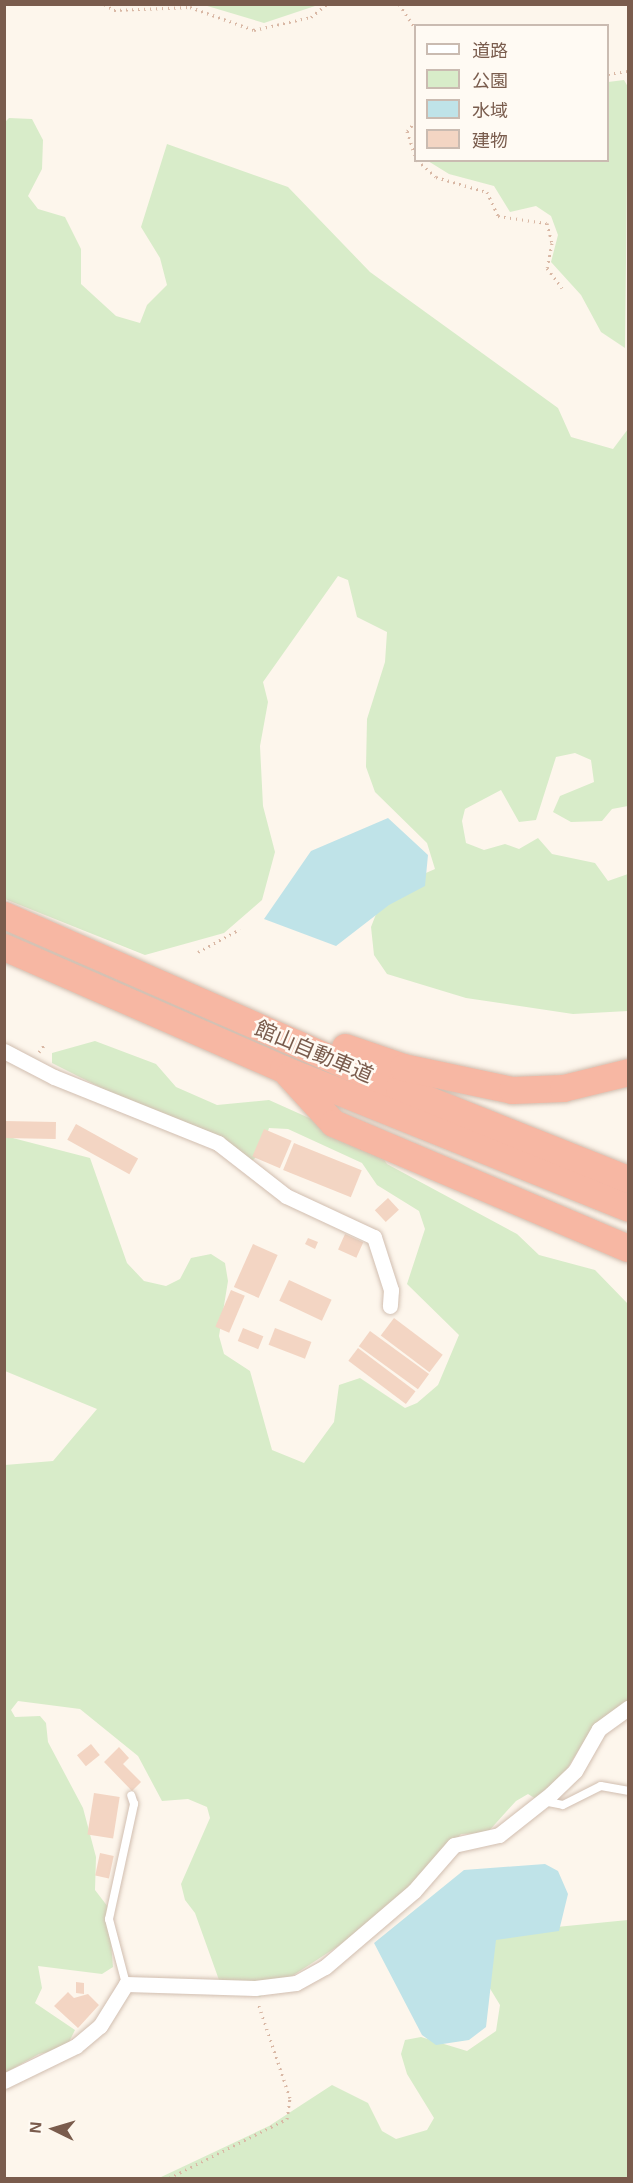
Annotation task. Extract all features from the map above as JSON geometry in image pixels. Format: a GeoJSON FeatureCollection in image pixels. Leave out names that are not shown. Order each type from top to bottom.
{"type":"FeatureCollection","features":[{"type":"Feature","properties":{"kind":"highway","name":"館山自動車道"},"geometry":{"type":"LineString","coordinates":[[4,915],[399,1088],[628,1179]]}},
{"type":"Feature","properties":{"kind":"highway","name":"館山自動車道"},"geometry":{"type":"LineString","coordinates":[[4,947],[283,1069],[628,1208]]}},
{"type":"Feature","properties":{"kind":"highway"},"geometry":{"type":"LineString","coordinates":[[126,970],[403,1067],[468,1082],[534,1090],[628,1072]]}},
{"type":"Feature","properties":{"kind":"highway"},"geometry":{"type":"LineString","coordinates":[[283,1069],[333,1123],[628,1248]]}},
{"type":"Feature","properties":{"kind":"street"},"geometry":{"type":"LineString","coordinates":[[4,1051],[54,1077],[219,1143],[286,1196],[374,1237],[391,1290],[390,1306]]}},
{"type":"Feature","properties":{"kind":"street"},"geometry":{"type":"LineString","coordinates":[[4,2081],[76,2046],[100,2026],[126,1984],[255,1988],[296,1983],[325,1967],[414,1891],[454,1845],[499,1836],[543,1801],[575,1771],[599,1729],[628,1708]]}},
{"type":"Feature","properties":{"kind":"lane"},"geometry":{"type":"LineString","coordinates":[[543,1801],[563,1806],[601,1786],[628,1791]]}},
{"type":"Feature","properties":{"kind":"lane"},"geometry":{"type":"LineString","coordinates":[[126,1984],[109,1919],[134,1804],[131,1795]]}},
{"type":"Feature","properties":{"kind":"path"},"geometry":{"type":"LineString","coordinates":[[104,4],[122,10],[190,7],[254,30],[311,17],[327,4]]}},
{"type":"Feature","properties":{"kind":"path"},"geometry":{"type":"LineString","coordinates":[[399,4],[414,26]]}},
{"type":"Feature","properties":{"kind":"path"},"geometry":{"type":"LineString","coordinates":[[609,74],[628,71]]}},
{"type":"Feature","properties":{"kind":"path"},"geometry":{"type":"LineString","coordinates":[[414,123],[407,131],[414,153]]}},
{"type":"Feature","properties":{"kind":"path"},"geometry":{"type":"LineString","coordinates":[[420,162],[441,180],[488,192],[498,216],[547,223],[552,243],[547,268],[562,288]]}},
{"type":"Feature","properties":{"kind":"path"},"geometry":{"type":"LineString","coordinates":[[198,952],[240,929]]}},
{"type":"Feature","properties":{"kind":"path"},"geometry":{"type":"LineString","coordinates":[[169,2178],[286,2119],[290,2098],[255,1988]]}},
{"type":"Feature","properties":{"kind":"green space"},"geometry":{"type":"Polygon","coordinates":[[[204,5],[318,5],[264,23],[204,5]]]}},
{"type":"Feature","properties":{"kind":"green space"},"geometry":{"type":"Polygon","coordinates":[[[624,80],[628,87],[625,348],[601,332],[581,295],[551,262],[558,235],[551,216],[536,206],[510,212],[494,186],[449,174],[430,162],[609,162],[609,82],[624,80]]]}},
{"type":"Feature","properties":{"kind":"green space"},"geometry":{"type":"Polygon","coordinates":[[[9,118],[32,119],[43,140],[42,169],[28,196],[38,209],[65,217],[81,249],[81,284],[116,316],[140,323],[147,305],[167,285],[160,258],[141,227],[167,144],[288,187],[370,272],[558,408],[571,437],[613,449],[628,429],[628,806],[612,809],[602,821],[571,822],[553,812],[560,796],[594,782],[591,760],[575,753],[556,757],[536,820],[519,822],[501,790],[465,809],[462,821],[466,843],[484,850],[505,844],[519,849],[538,838],[552,854],[595,863],[608,881],[628,874],[628,1011],[573,1014],[466,998],[387,974],[374,955],[371,927],[385,891],[435,869],[427,843],[375,792],[366,767],[367,719],[385,662],[387,632],[357,617],[348,580],[338,576],[263,682],[268,702],[260,746],[263,806],[275,852],[262,900],[224,933],[145,955],[5,899],[4,123],[9,118]]]}},
{"type":"Feature","properties":{"kind":"green space"},"geometry":{"type":"Polygon","coordinates":[[[95,1041],[156,1064],[176,1087],[217,1105],[269,1100],[376,1148],[387,1164],[517,1234],[539,1255],[595,1270],[628,1304],[628,1703],[593,1727],[565,1772],[536,1799],[528,1794],[516,1801],[487,1833],[461,1834],[431,1869],[352,1937],[260,1997],[219,1980],[195,1913],[185,1900],[181,1884],[210,1818],[207,1807],[188,1799],[162,1801],[138,1756],[80,1709],[18,1701],[11,1710],[15,1717],[40,1716],[46,1723],[48,1742],[83,1808],[96,1857],[95,1890],[108,1907],[113,1967],[102,1974],[38,1966],[42,1988],[35,2003],[75,2030],[66,2048],[39,2054],[5,2073],[5,1465],[53,1461],[97,1409],[5,1371],[5,1136],[90,1158],[127,1263],[144,1281],[166,1286],[180,1279],[191,1258],[211,1254],[225,1263],[228,1281],[219,1336],[224,1354],[250,1371],[272,1450],[304,1463],[334,1422],[339,1385],[360,1378],[405,1408],[417,1403],[438,1385],[459,1335],[407,1284],[425,1229],[419,1211],[377,1185],[362,1163],[288,1129],[269,1128],[261,1152],[250,1163],[52,1063],[52,1053],[95,1041]]]}},
{"type":"Feature","properties":{"kind":"green space"},"geometry":{"type":"Polygon","coordinates":[[[628,1920],[628,2178],[159,2178],[269,2126],[332,2085],[368,2103],[382,2131],[396,2139],[427,2130],[434,2118],[407,2074],[401,2054],[405,2040],[421,2037],[467,2051],[496,2031],[500,2005],[483,1977],[496,1933],[628,1920]]]}},
{"type":"Feature","properties":{"kind":"water"},"geometry":{"type":"Polygon","coordinates":[[[388,818],[428,855],[425,886],[389,905],[336,946],[264,919],[311,851],[388,818]]]}},
{"type":"Feature","properties":{"kind":"water"},"geometry":{"type":"Polygon","coordinates":[[[545,1864],[558,1871],[568,1894],[559,1931],[496,1940],[486,2027],[469,2040],[436,2045],[422,2035],[374,1943],[464,1870],[545,1864]]]}},
{"type":"Feature","properties":{"kind":"building"},"geometry":{"type":"Polygon","coordinates":[[[4,1121],[56,1122],[56,1139],[4,1138],[4,1121]]]}},
{"type":"Feature","properties":{"kind":"building"},"geometry":{"type":"Polygon","coordinates":[[[76,1124],[138,1158],[129,1174],[67,1140],[76,1124]]]}},
{"type":"Feature","properties":{"kind":"building"},"geometry":{"type":"Polygon","coordinates":[[[264,1129],[292,1141],[280,1168],[252,1157],[264,1129]]]}},
{"type":"Feature","properties":{"kind":"building"},"geometry":{"type":"Polygon","coordinates":[[[294,1143],[362,1170],[351,1197],[283,1170],[294,1143]]]}},
{"type":"Feature","properties":{"kind":"building"},"geometry":{"type":"Polygon","coordinates":[[[388,1198],[399,1210],[386,1222],[375,1210],[388,1198]]]}},
{"type":"Feature","properties":{"kind":"building"},"geometry":{"type":"Polygon","coordinates":[[[345,1234],[363,1242],[356,1258],[338,1250],[345,1234]]]}},
{"type":"Feature","properties":{"kind":"building"},"geometry":{"type":"Polygon","coordinates":[[[308,1238],[318,1242],[315,1249],[305,1244],[308,1238]]]}},
{"type":"Feature","properties":{"kind":"building"},"geometry":{"type":"Polygon","coordinates":[[[253,1244],[278,1255],[259,1298],[234,1287],[253,1244]]]}},
{"type":"Feature","properties":{"kind":"building"},"geometry":{"type":"Polygon","coordinates":[[[289,1280],[332,1300],[322,1321],[279,1301],[289,1280]]]}},
{"type":"Feature","properties":{"kind":"building"},"geometry":{"type":"Polygon","coordinates":[[[231,1290],[245,1296],[229,1333],[215,1327],[231,1290]]]}},
{"type":"Feature","properties":{"kind":"building"},"geometry":{"type":"Polygon","coordinates":[[[394,1318],[443,1355],[429,1372],[381,1336],[394,1318]]]}},
{"type":"Feature","properties":{"kind":"building"},"geometry":{"type":"Polygon","coordinates":[[[243,1328],[263,1336],[258,1349],[238,1341],[243,1328]]]}},
{"type":"Feature","properties":{"kind":"building"},"geometry":{"type":"Polygon","coordinates":[[[275,1328],[311,1342],[305,1359],[269,1345],[275,1328]]]}},
{"type":"Feature","properties":{"kind":"building"},"geometry":{"type":"Polygon","coordinates":[[[370,1331],[429,1374],[418,1389],[359,1346],[370,1331]]]}},
{"type":"Feature","properties":{"kind":"building"},"geometry":{"type":"Polygon","coordinates":[[[358,1348],[416,1391],[406,1404],[348,1361],[358,1348]]]}},
{"type":"Feature","properties":{"kind":"building"},"geometry":{"type":"Polygon","coordinates":[[[91,1744],[100,1755],[86,1766],[77,1755],[91,1744]]]}},
{"type":"Feature","properties":{"kind":"building"},"geometry":{"type":"Polygon","coordinates":[[[119,1747],[129,1758],[123,1764],[141,1782],[132,1791],[104,1762],[119,1747]]]}},
{"type":"Feature","properties":{"kind":"building"},"geometry":{"type":"Polygon","coordinates":[[[94,1793],[120,1797],[113,1839],[87,1834],[94,1793]]]}},
{"type":"Feature","properties":{"kind":"building"},"geometry":{"type":"Polygon","coordinates":[[[100,1853],[114,1856],[109,1878],[95,1875],[100,1853]]]}},
{"type":"Feature","properties":{"kind":"building"},"geometry":{"type":"Polygon","coordinates":[[[76,1982],[84,1983],[84,1994],[76,1993],[76,1982]]]}},
{"type":"Feature","properties":{"kind":"building"},"geometry":{"type":"Polygon","coordinates":[[[68,1992],[74,1998],[88,1994],[99,2005],[78,2028],[54,2006],[68,1992]]]}}]}
